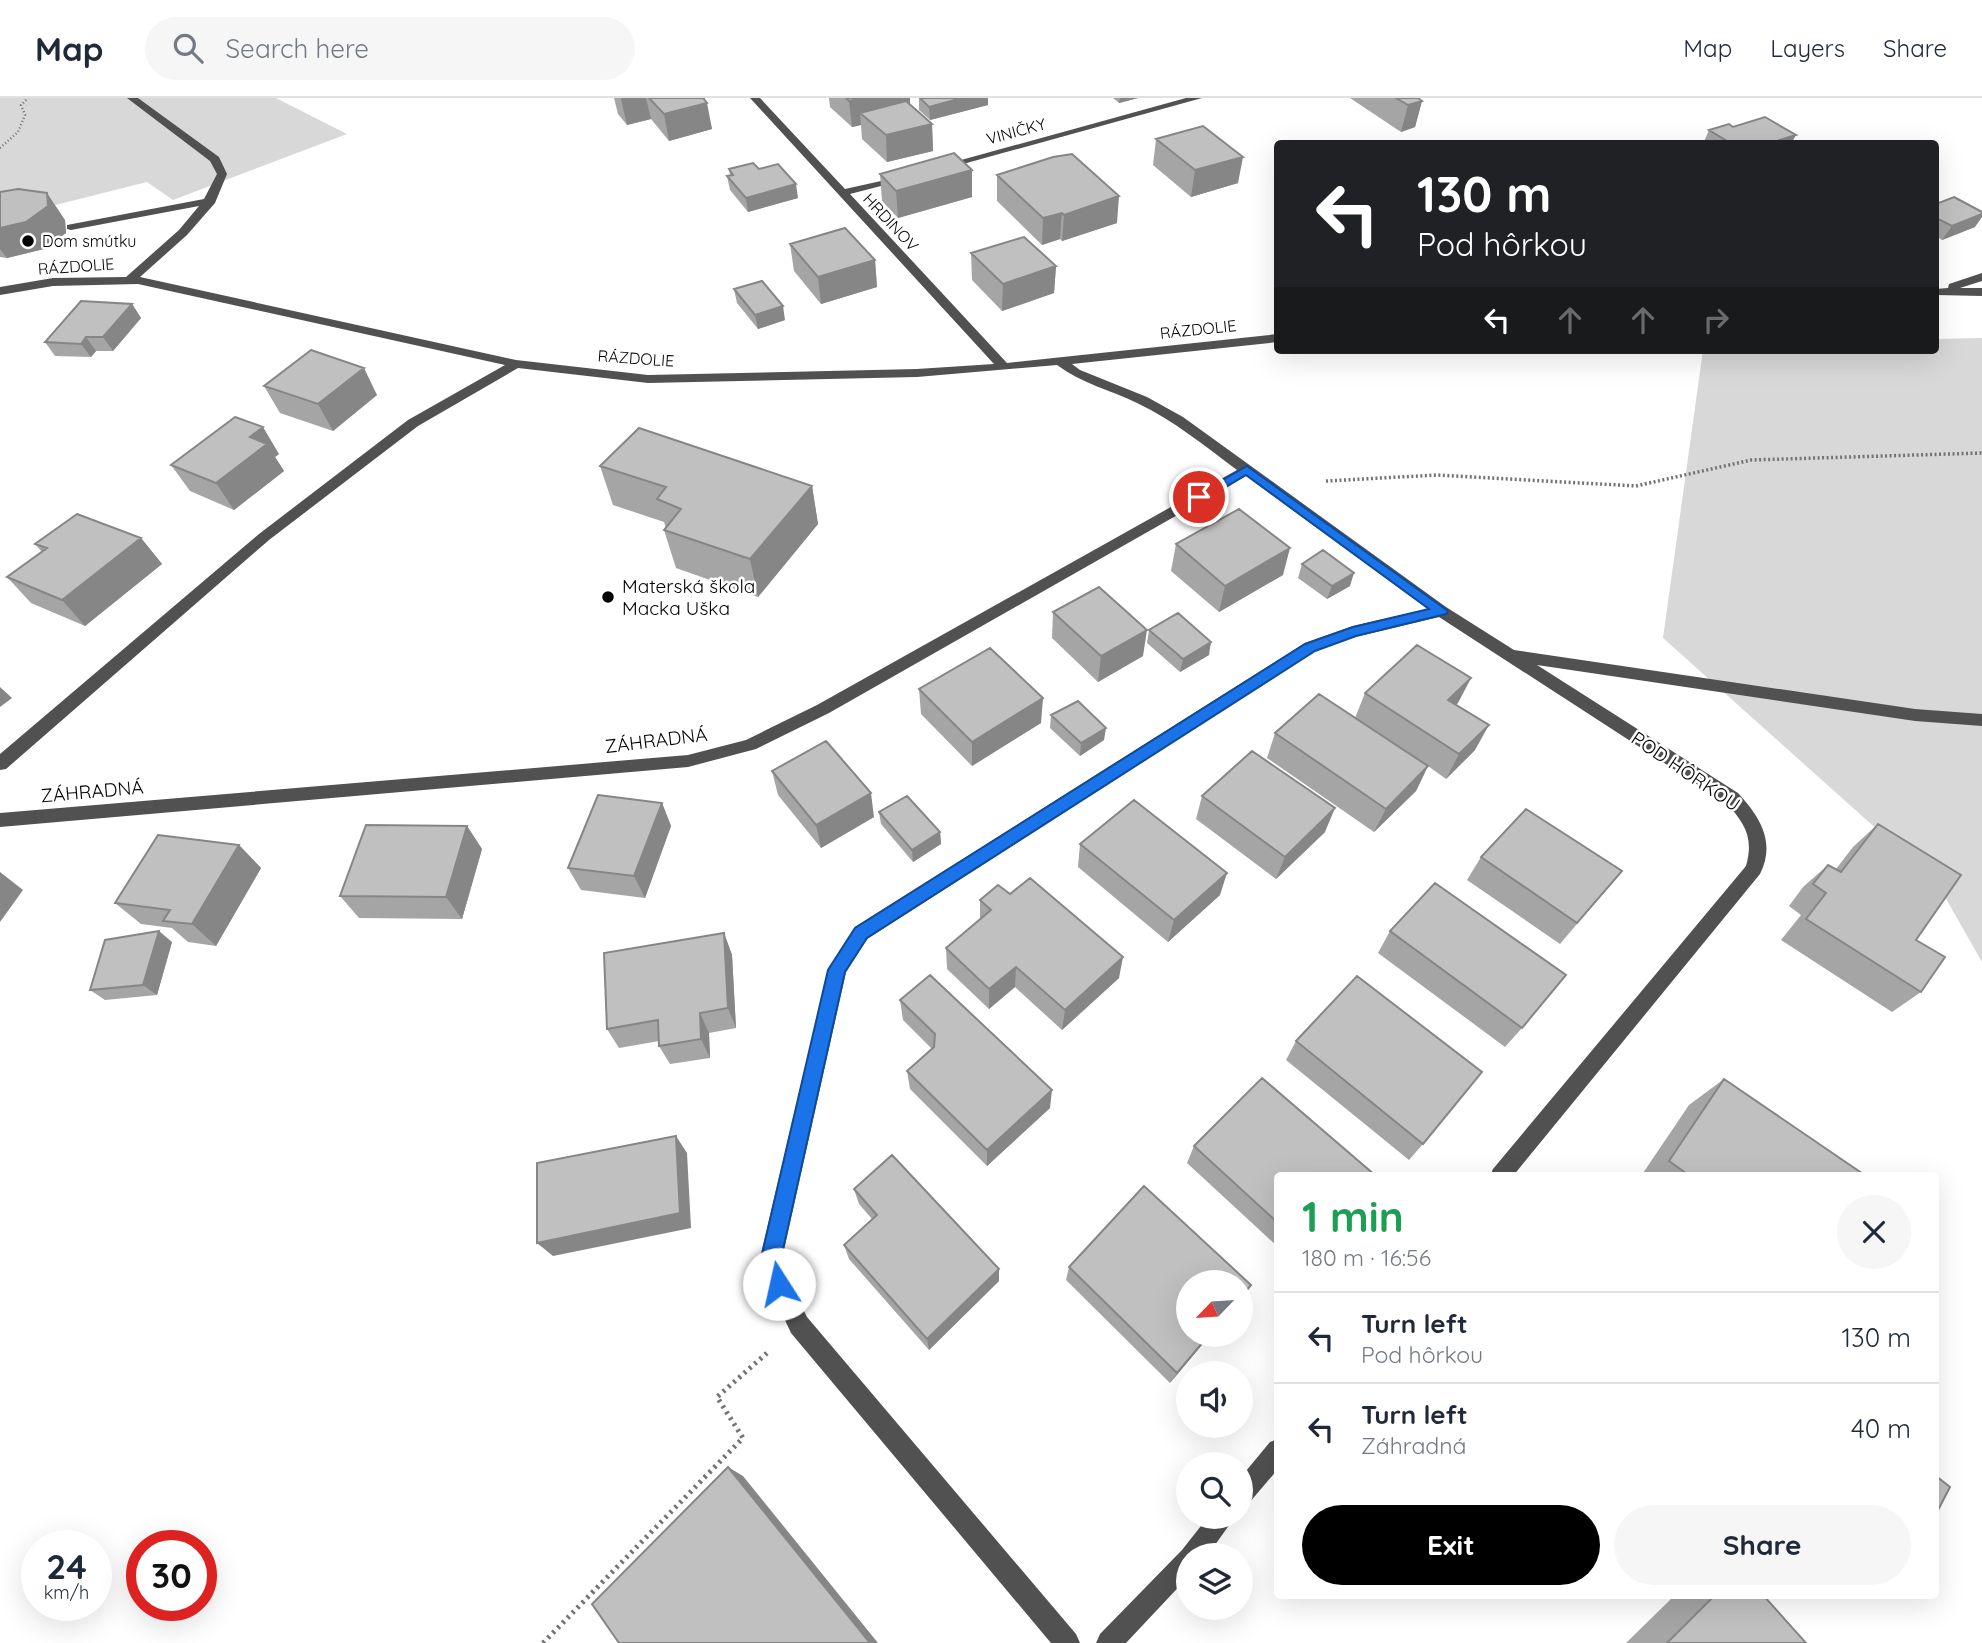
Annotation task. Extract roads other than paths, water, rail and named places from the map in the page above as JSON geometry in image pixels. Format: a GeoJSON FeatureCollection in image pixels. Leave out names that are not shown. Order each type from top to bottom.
{"type":"FeatureCollection","features":[{"type":"Feature","properties":{"kind":"street"},"geometry":{"type":"LineString","coordinates":[[129,280],[200,216],[211,201],[222,174],[215,159],[132,98]]}},
{"type":"Feature","properties":{"kind":"street","name":"HRDINOV"},"geometry":{"type":"LineString","coordinates":[[755,98],[1004,367]]}},
{"type":"Feature","properties":{"kind":"street","name":"VINIČKY"},"geometry":{"type":"LineString","coordinates":[[935,169],[1197,98]]}},
{"type":"Feature","properties":{"kind":"street"},"geometry":{"type":"LineString","coordinates":[[843,193],[922,172]]}},
{"type":"Feature","properties":{"kind":"street"},"geometry":{"type":"LineString","coordinates":[[71,228],[193,202],[211,201]]}},
{"type":"Feature","properties":{"kind":"street"},"geometry":{"type":"LineString","coordinates":[[1939,291],[1982,277]]}},
{"type":"Feature","properties":{"kind":"street","name":"RÁZDOLIE"},"geometry":{"type":"LineString","coordinates":[[0,291],[53,282],[138,279],[516,364],[648,379],[917,373],[1004,367],[1274,338]]}},
{"type":"Feature","properties":{"kind":"street"},"geometry":{"type":"LineString","coordinates":[[1939,292],[1982,292]]}},
{"type":"Feature","properties":{"kind":"street","name":"POD HÔRKOU"},"geometry":{"type":"LineString","coordinates":[[1060,361],[1076,373],[1142,400],[1178,420],[1441,611],[1732,798],[1753,820],[1760,849],[1754,869],[1503,1172]]}},
{"type":"Feature","properties":{"kind":"street"},"geometry":{"type":"LineString","coordinates":[[0,764],[264,537],[413,423],[516,364]]}},
{"type":"Feature","properties":{"kind":"street","name":"ZÁHRADNÁ"},"geometry":{"type":"LineString","coordinates":[[0,820],[688,761],[750,745],[823,709],[949,640],[1247,470]]}},
{"type":"Feature","properties":{"kind":"street"},"geometry":{"type":"LineString","coordinates":[[1067,1643],[799,1325],[779,1284],[772,1254],[837,970],[861,933],[1310,648],[1353,632],[1441,611]]}},
{"type":"Feature","properties":{"kind":"street"},"geometry":{"type":"LineString","coordinates":[[1508,655],[1915,715],[1982,720]]}},
{"type":"Feature","properties":{"kind":"street"},"geometry":{"type":"LineString","coordinates":[[1253,1481],[1274,1455]]}},
{"type":"Feature","properties":{"kind":"street"},"geometry":{"type":"LineString","coordinates":[[1202,1543],[1213,1529]]}},
{"type":"Feature","properties":{"kind":"street"},"geometry":{"type":"LineString","coordinates":[[1109,1643],[1176,1573]]}},
{"type":"Feature","properties":{"kind":"place","name":"Dom smútku"},"geometry":{"type":"Point","coordinates":[28,241]}},
{"type":"Feature","properties":{"kind":"place","name":"Materská škola Macka Uška"},"geometry":{"type":"Point","coordinates":[608,597]}}]}
